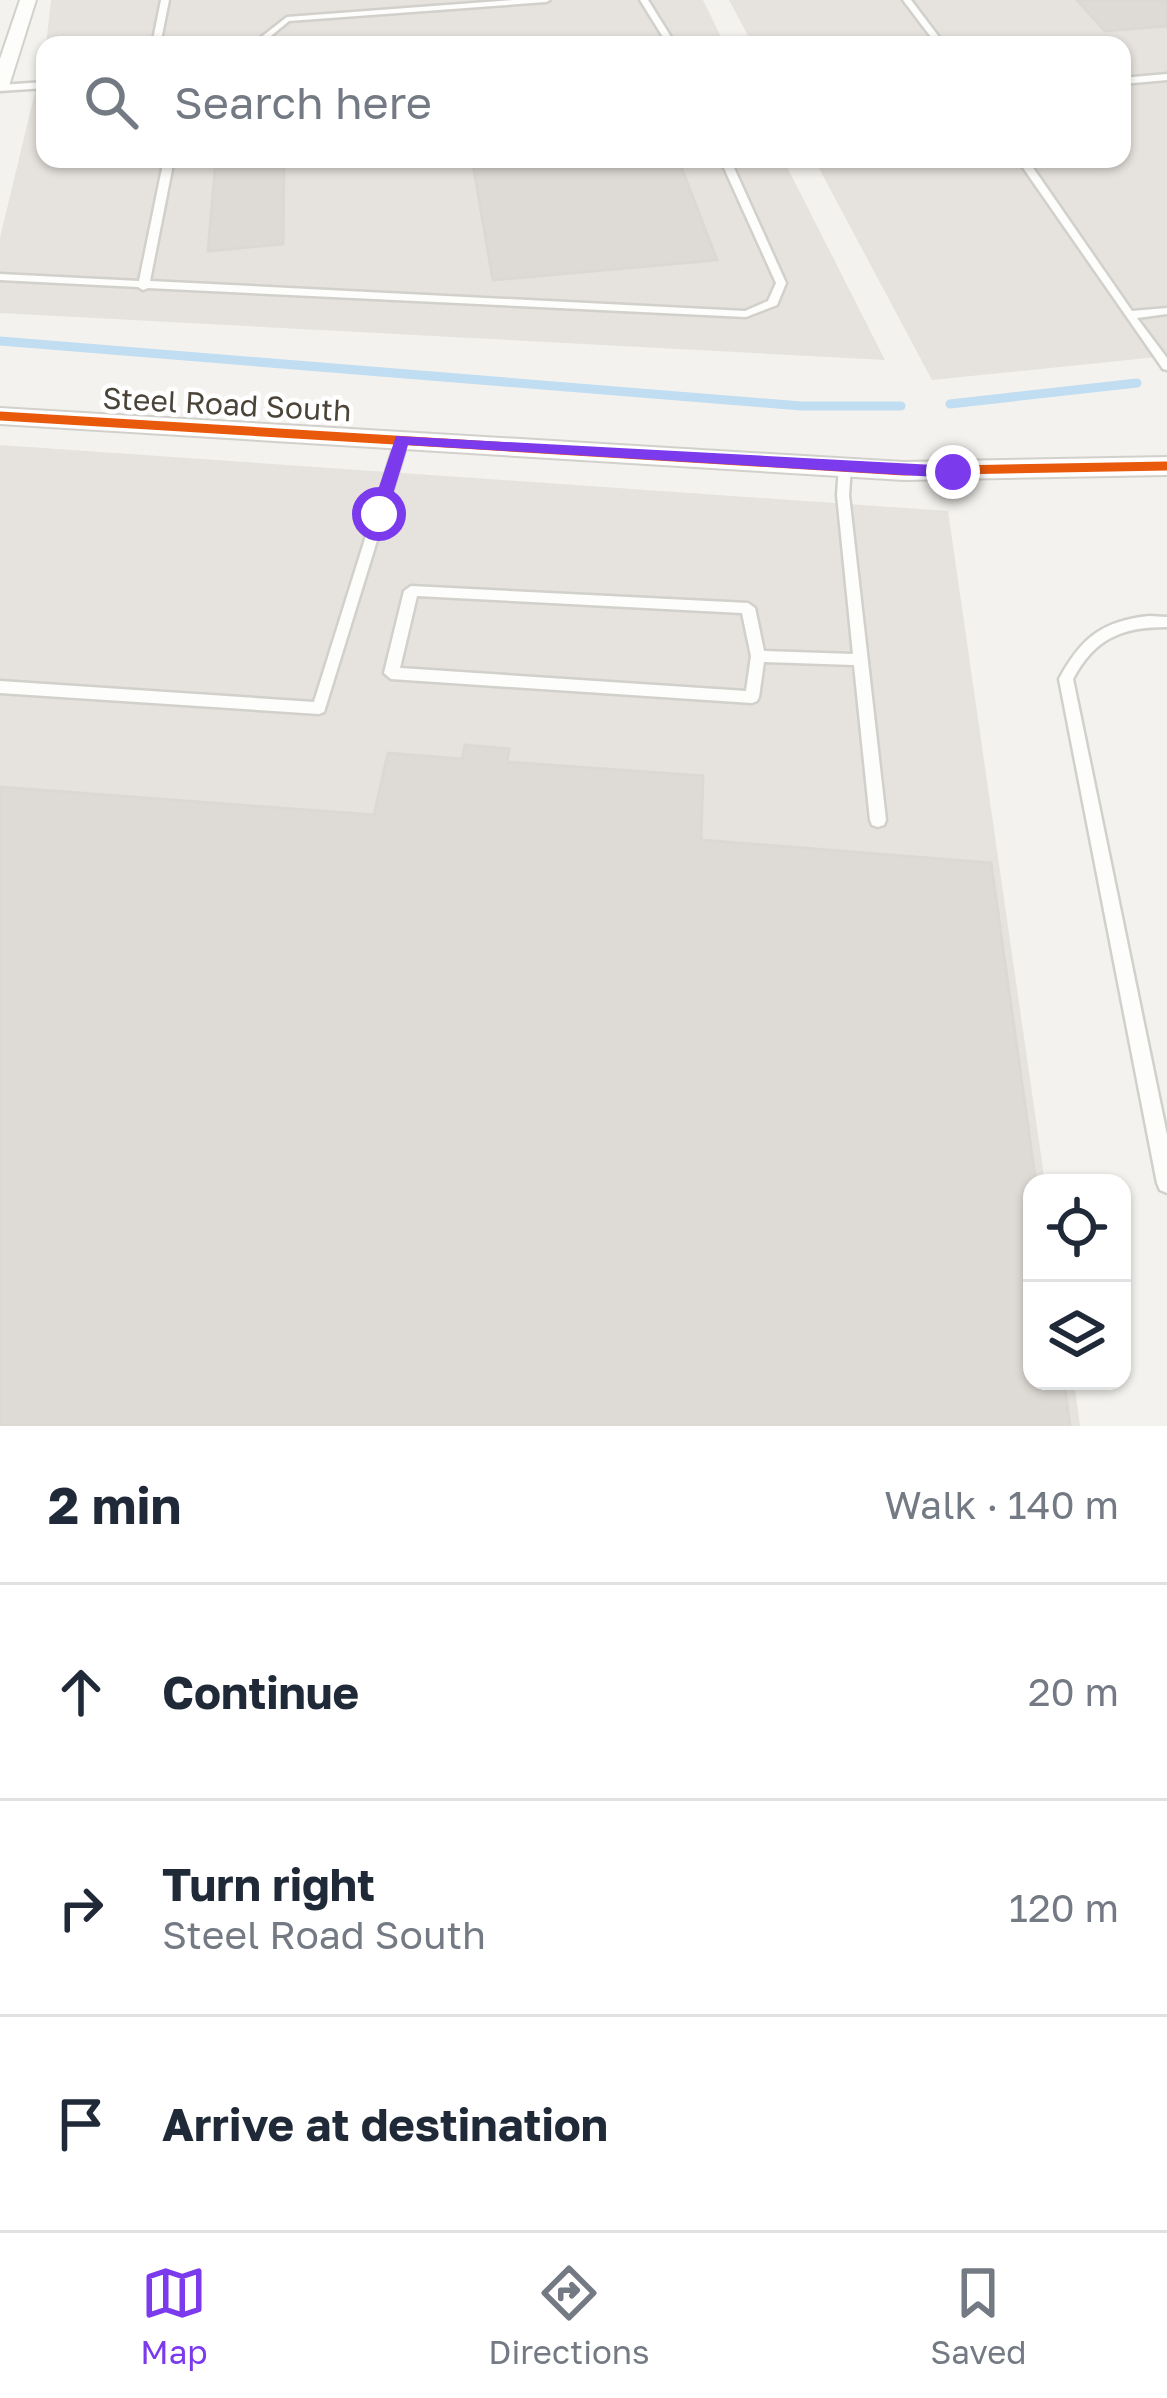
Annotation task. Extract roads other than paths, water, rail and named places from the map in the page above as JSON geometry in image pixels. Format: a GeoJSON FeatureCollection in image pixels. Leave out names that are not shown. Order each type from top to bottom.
{"type":"FeatureCollection","features":[{"type":"Feature","properties":{"kind":"street"},"geometry":{"type":"LineString","coordinates":[[0,87],[28,0]]}},
{"type":"Feature","properties":{"kind":"street","name":"Steel Road South"},"geometry":{"type":"LineString","coordinates":[[0,416],[953,472],[1167,466]]}},
{"type":"Feature","properties":{"kind":"lane"},"geometry":{"type":"LineString","coordinates":[[158,36],[164,0]]}},
{"type":"Feature","properties":{"kind":"lane"},"geometry":{"type":"LineString","coordinates":[[267,36],[287,20],[546,0]]}},
{"type":"Feature","properties":{"kind":"lane"},"geometry":{"type":"LineString","coordinates":[[644,0],[666,36]]}},
{"type":"Feature","properties":{"kind":"lane"},"geometry":{"type":"LineString","coordinates":[[907,0],[934,36]]}},
{"type":"Feature","properties":{"kind":"lane"},"geometry":{"type":"LineString","coordinates":[[0,25],[20,24]]}},
{"type":"Feature","properties":{"kind":"lane"},"geometry":{"type":"LineString","coordinates":[[1131,80],[1167,77]]}},
{"type":"Feature","properties":{"kind":"lane"},"geometry":{"type":"LineString","coordinates":[[0,87],[36,85]]}},
{"type":"Feature","properties":{"kind":"lane"},"geometry":{"type":"LineString","coordinates":[[143,287],[167,168]]}},
{"type":"Feature","properties":{"kind":"lane"},"geometry":{"type":"LineString","coordinates":[[0,278],[746,314],[773,304],[781,283],[729,168]]}},
{"type":"Feature","properties":{"kind":"lane"},"geometry":{"type":"LineString","coordinates":[[1028,168],[1167,366]]}},
{"type":"Feature","properties":{"kind":"lane"},"geometry":{"type":"LineString","coordinates":[[1129,315],[1167,311]]}},
{"type":"Feature","properties":{"kind":"lane"},"geometry":{"type":"LineString","coordinates":[[0,687],[320,708],[402,440]]}},
{"type":"Feature","properties":{"kind":"lane"},"geometry":{"type":"LineString","coordinates":[[845,466],[878,820]]}},
{"type":"Feature","properties":{"kind":"lane"},"geometry":{"type":"LineString","coordinates":[[411,591],[748,608],[758,656],[752,697],[391,674],[411,591]]}},
{"type":"Feature","properties":{"kind":"lane"},"geometry":{"type":"LineString","coordinates":[[1167,622],[1113,629],[1081,647],[1066,679],[1167,1183]]}},
{"type":"Feature","properties":{"kind":"lane"},"geometry":{"type":"LineString","coordinates":[[758,656],[860,661]]}},
{"type":"Feature","properties":{"kind":"waterway"},"geometry":{"type":"LineString","coordinates":[[0,341],[801,406],[901,406]]}},
{"type":"Feature","properties":{"kind":"waterway"},"geometry":{"type":"LineString","coordinates":[[950,404],[1137,383]]}}]}
